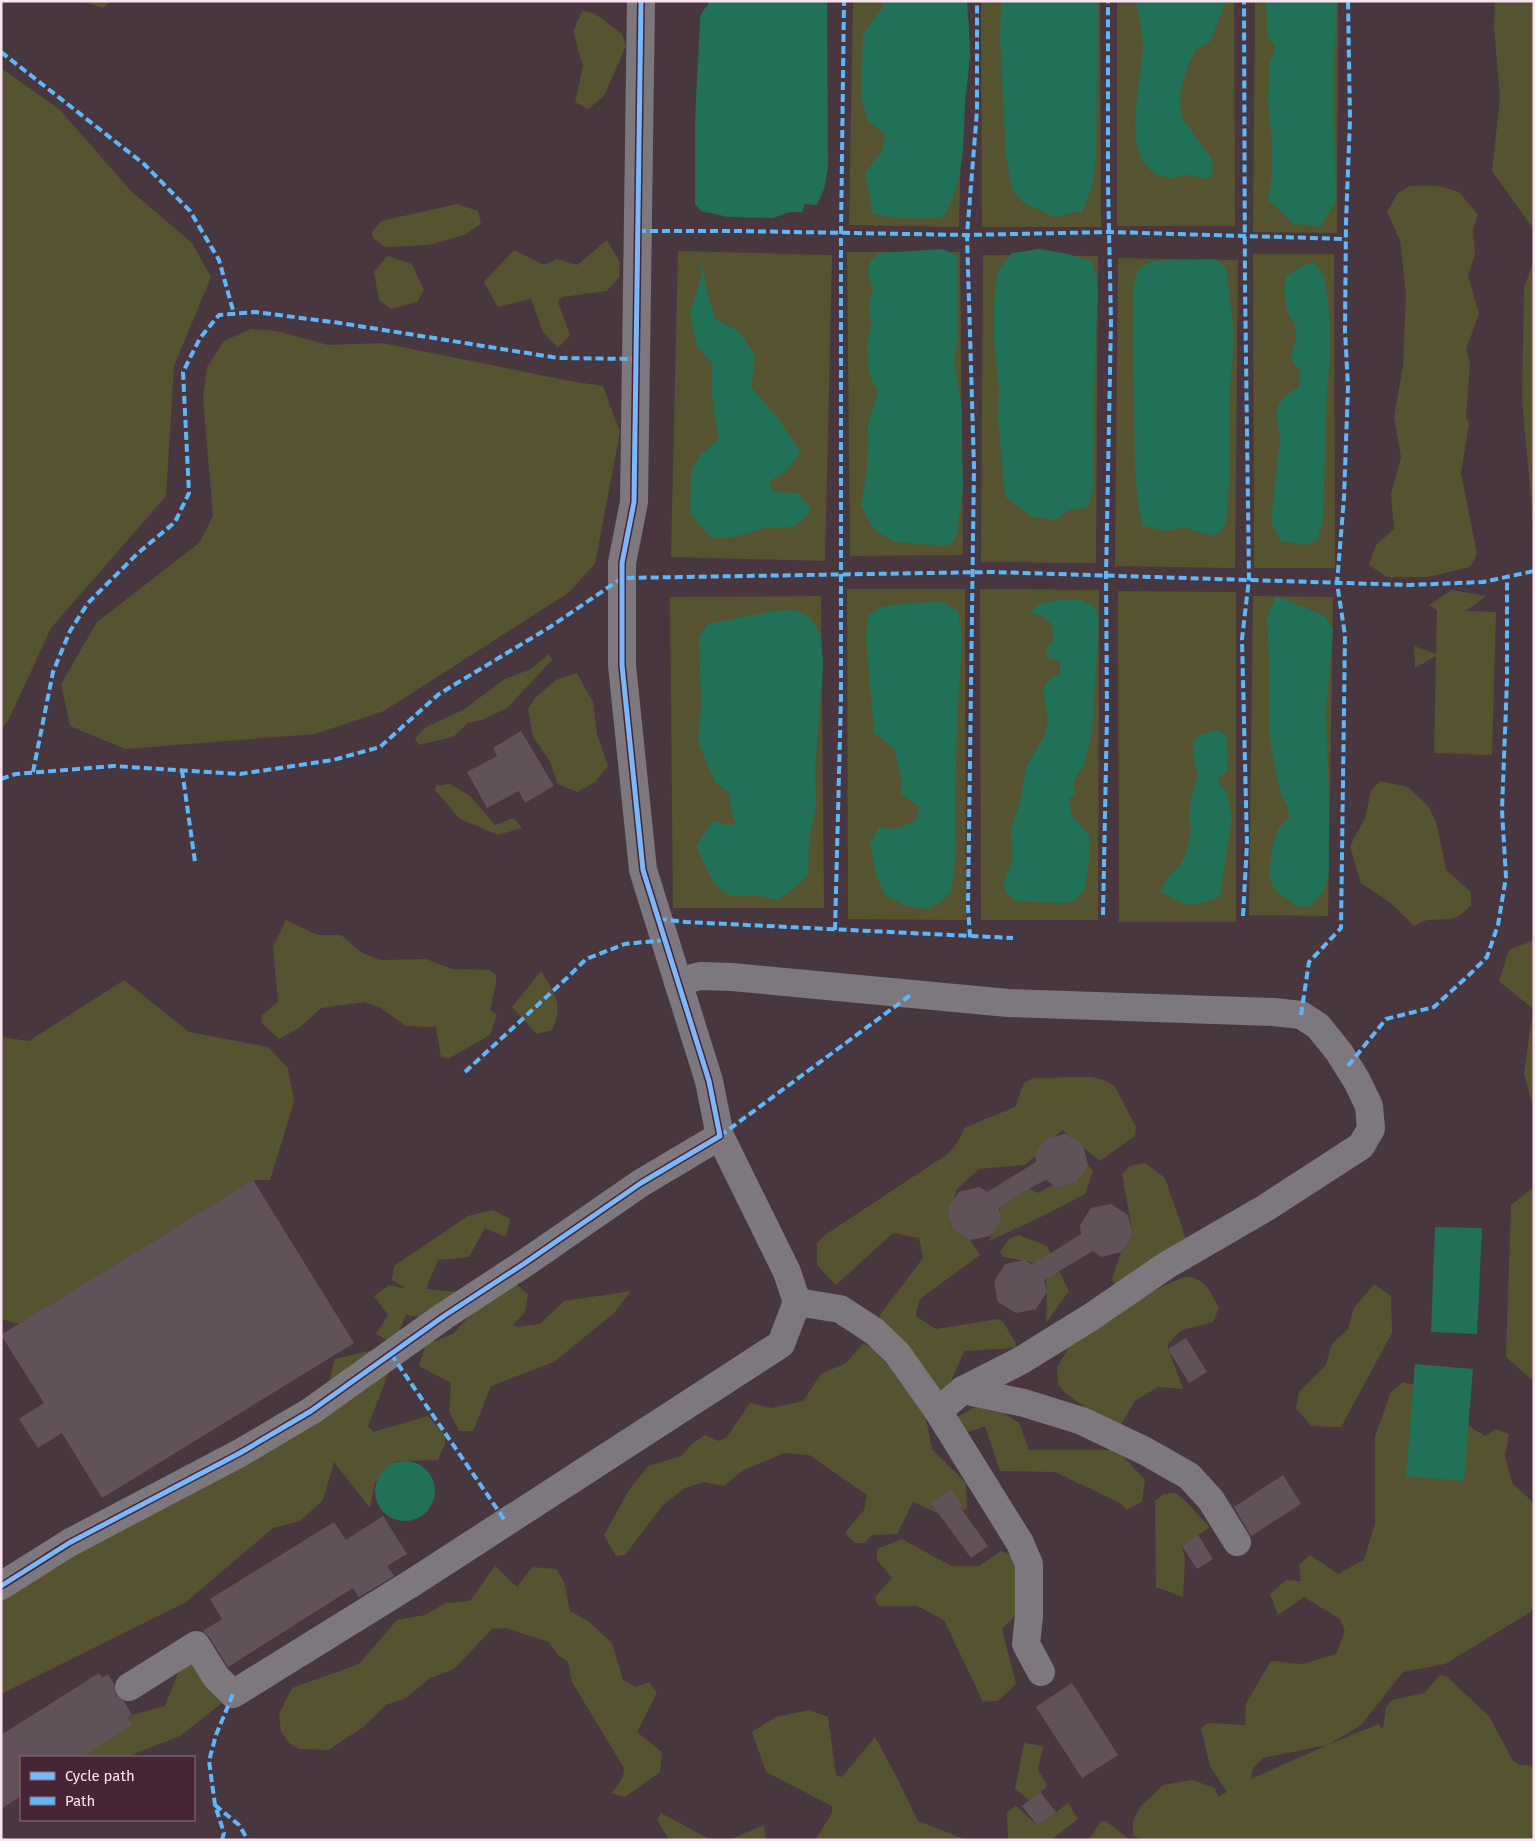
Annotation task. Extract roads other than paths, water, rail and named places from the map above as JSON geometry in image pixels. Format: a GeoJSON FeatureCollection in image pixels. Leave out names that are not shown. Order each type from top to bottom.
{"type":"FeatureCollection","features":[{"type":"Feature","properties":{"kind":"street"},"geometry":{"type":"LineString","coordinates":[[129,1687],[196,1645],[216,1677],[233,1694],[412,1583],[781,1344],[797,1302],[783,1264],[720,1136],[709,1081],[643,870],[622,665],[622,563],[634,502],[641,1]]}},
{"type":"Feature","properties":{"kind":"street"},"geometry":{"type":"LineString","coordinates":[[678,982],[700,976],[732,977],[1008,1004],[1274,1012],[1301,1015],[1318,1026],[1339,1052],[1357,1081],[1369,1106],[1371,1129],[1361,1146],[1267,1207],[1167,1265],[1091,1317],[1020,1361],[963,1390],[938,1411]]}},
{"type":"Feature","properties":{"kind":"street"},"geometry":{"type":"LineString","coordinates":[[1,1586],[69,1543],[240,1453],[311,1411],[444,1316],[641,1183],[720,1136]]}},
{"type":"Feature","properties":{"kind":"street"},"geometry":{"type":"LineString","coordinates":[[797,1302],[840,1308],[874,1331],[897,1353],[938,1411],[1020,1543],[1029,1564],[1029,1616],[1026,1644],[1041,1672]]}},
{"type":"Feature","properties":{"kind":"street"},"geometry":{"type":"LineString","coordinates":[[963,1390],[1024,1403],[1082,1421],[1145,1451],[1189,1476],[1211,1500],[1236,1542]]}}]}
